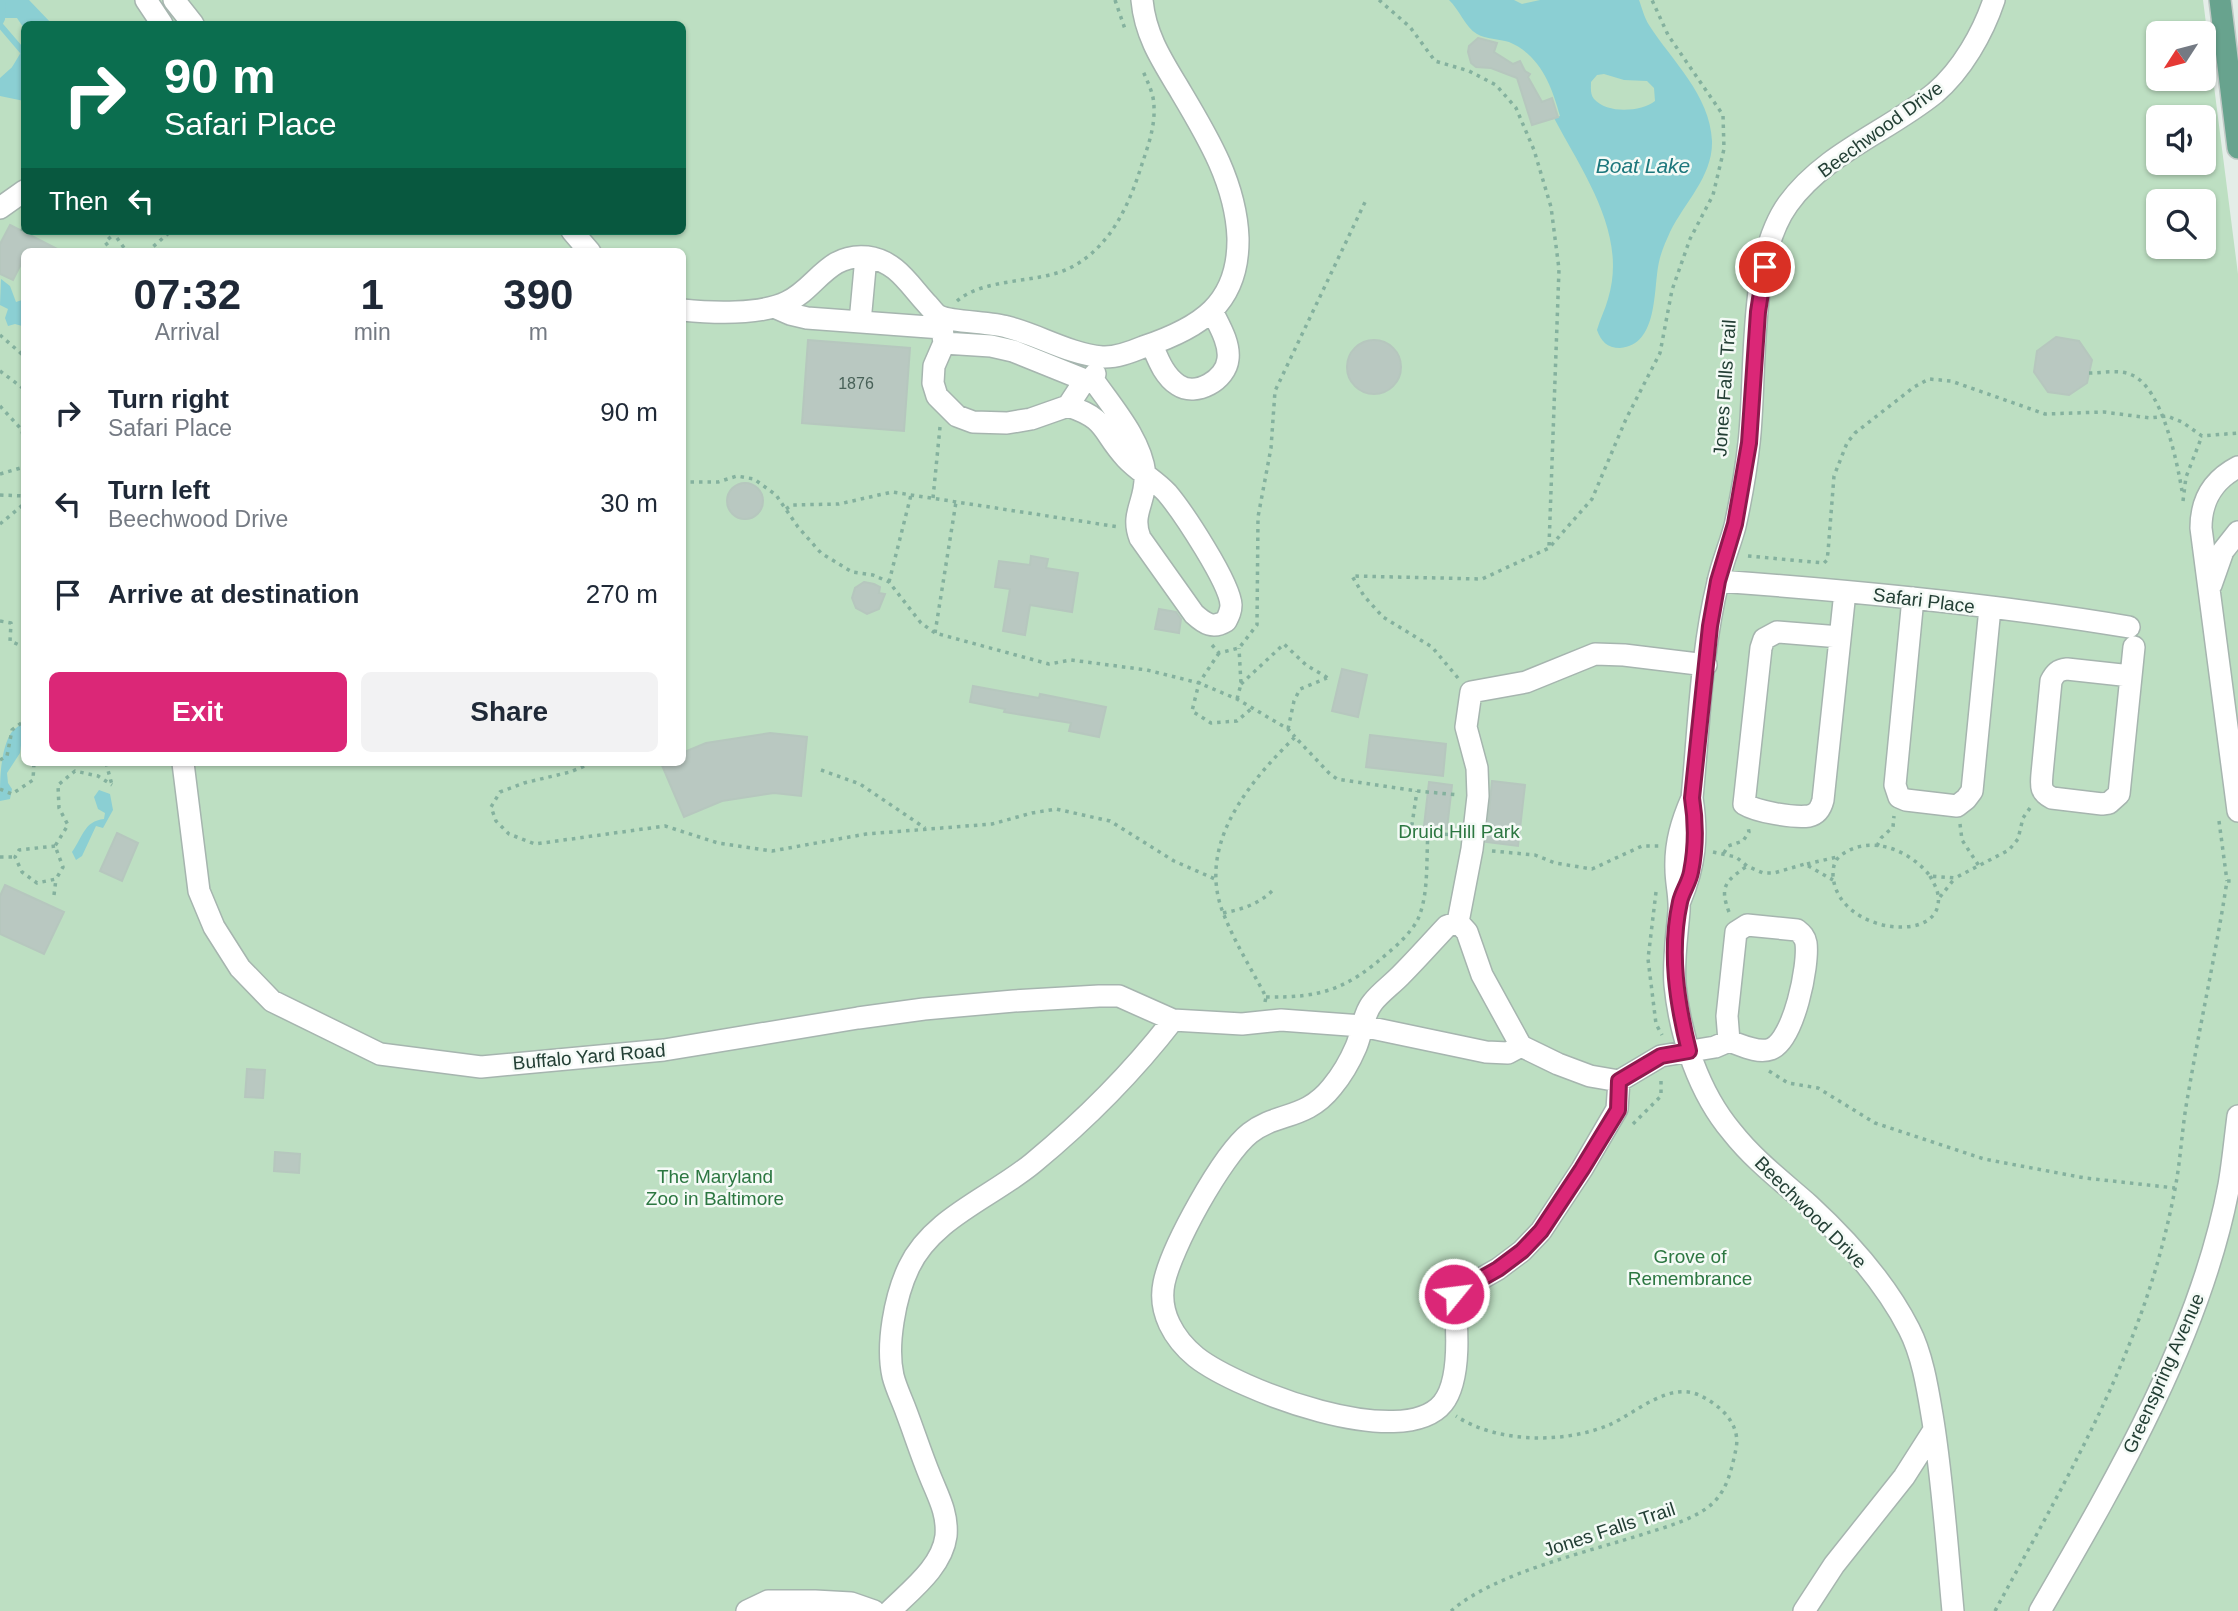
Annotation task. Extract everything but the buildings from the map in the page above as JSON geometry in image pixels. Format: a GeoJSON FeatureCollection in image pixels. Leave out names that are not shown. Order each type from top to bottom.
{"type":"FeatureCollection","features":[{"type":"Feature","properties":{"kind":"main road"},"geometry":{"type":"LineString","coordinates":[[2220,0],[2238,148]]}},
{"type":"Feature","properties":{"kind":"street"},"geometry":{"type":"LineString","coordinates":[[146,0],[160,21]]}},
{"type":"Feature","properties":{"kind":"street"},"geometry":{"type":"LineString","coordinates":[[174,0],[191,21]]}},
{"type":"Feature","properties":{"kind":"street"},"geometry":{"type":"LineString","coordinates":[[774,307],[807,318],[942,329],[1006,326],[1083,354],[1105,358],[1152,345],[1184,331],[1213,313],[1226,292],[1237,260],[1235,208],[1223,171],[1205,133],[1157,53],[1148,32],[1142,0]]}},
{"type":"Feature","properties":{"kind":"street","name":"Beechwood Drive"},"geometry":{"type":"LineString","coordinates":[[1952,1611],[1941,1474],[1929,1395],[1910,1330],[1889,1294],[1835,1231],[1731,1132],[1703,1084],[1689,1051],[1675,986],[1680,901],[1691,875],[1694,850],[1696,826],[1692,798],[1706,665],[1718,581],[1742,492],[1749,443],[1761,284],[1775,230],[1787,205],[1821,170],[1849,148],[1891,124],[1937,91],[1971,48],[1987,20],[1994,0]]}},
{"type":"Feature","properties":{"kind":"street"},"geometry":{"type":"LineString","coordinates":[[0,208],[21,193]]}},
{"type":"Feature","properties":{"kind":"street"},"geometry":{"type":"LineString","coordinates":[[686,310],[750,310],[774,307],[789,302],[837,263],[852,257],[882,260],[896,269],[942,329],[1013,351],[1088,379],[1140,451],[1144,474],[1145,495],[1136,516],[1140,538],[1194,614],[1211,626],[1226,621],[1231,609],[1230,599],[1214,564],[1167,493],[1144,474],[1126,458],[1091,414],[1068,406]]}},
{"type":"Feature","properties":{"kind":"street"},"geometry":{"type":"LineString","coordinates":[[860,322],[866,257]]}},
{"type":"Feature","properties":{"kind":"street"},"geometry":{"type":"LineString","coordinates":[[1152,345],[1169,378],[1180,387],[1203,387],[1217,379],[1225,370],[1228,359],[1224,337],[1213,313]]}},
{"type":"Feature","properties":{"kind":"street"},"geometry":{"type":"LineString","coordinates":[[942,329],[934,366],[933,383],[937,396],[957,416],[973,422],[1007,424],[1068,406],[1105,358]]}},
{"type":"Feature","properties":{"kind":"street"},"geometry":{"type":"LineString","coordinates":[[2238,467],[2223,476],[2207,496],[2192,508],[2200,528],[2238,811]]}},
{"type":"Feature","properties":{"kind":"street"},"geometry":{"type":"LineString","coordinates":[[2209,597],[2218,561],[2229,540],[2238,532]]}},
{"type":"Feature","properties":{"kind":"street","name":"Safari Place"},"geometry":{"type":"LineString","coordinates":[[1718,581],[1913,598],[2048,614],[2132,637],[2131,676]]}},
{"type":"Feature","properties":{"kind":"street"},"geometry":{"type":"LineString","coordinates":[[1913,598],[1895,786],[1899,797],[1906,800],[1957,806],[1972,791],[1990,608]]}},
{"type":"Feature","properties":{"kind":"street"},"geometry":{"type":"LineString","coordinates":[[1840,637],[1777,632],[1764,639],[1744,804],[1756,811],[1809,816],[1821,808],[1840,637],[1844,601]]}},
{"type":"Feature","properties":{"kind":"street"},"geometry":{"type":"LineString","coordinates":[[1458,922],[1478,796],[1476,768],[1466,727],[1471,692],[1526,682],[1595,654],[1706,665]]}},
{"type":"Feature","properties":{"kind":"street"},"geometry":{"type":"LineString","coordinates":[[2067,669],[2131,676],[2119,794],[2109,803],[2102,804],[2052,798],[2044,794],[2041,788],[2042,774],[2051,681],[2054,675],[2067,669]]}},
{"type":"Feature","properties":{"kind":"street","name":"Buffalo Yard Road"},"geometry":{"type":"LineString","coordinates":[[183,766],[199,891],[214,927],[240,968],[272,1001],[380,1054],[481,1066],[494,1065],[664,1050],[924,1009],[1099,996],[1119,996],[1173,1020]]}},
{"type":"Feature","properties":{"kind":"street"},"geometry":{"type":"LineString","coordinates":[[1458,922],[1447,926],[1372,1003],[1347,1066],[1332,1088],[1318,1102],[1297,1114],[1270,1122],[1250,1133],[1230,1157],[1184,1233],[1164,1283],[1164,1310],[1180,1341],[1196,1357],[1259,1391],[1303,1407],[1336,1415],[1388,1421],[1414,1419],[1431,1413],[1442,1404],[1450,1392],[1459,1335],[1454,1294],[1498,1269],[1522,1251],[1541,1231],[1618,1110],[1619,1081]]}},
{"type":"Feature","properties":{"kind":"street"},"geometry":{"type":"LineString","coordinates":[[1458,922],[1467,932],[1482,975],[1521,1046],[1558,1065],[1590,1076],[1619,1081],[1661,1056],[1715,1047],[1729,1041],[1747,1048],[1762,1050],[1774,1047],[1781,1041],[1798,998],[1805,957],[1805,939],[1797,930],[1747,925],[1739,929],[1734,937],[1727,1016],[1729,1041]]}},
{"type":"Feature","properties":{"kind":"street"},"geometry":{"type":"LineString","coordinates":[[890,1611],[935,1565],[946,1537],[945,1508],[893,1377],[890,1346],[896,1311],[909,1267],[929,1237],[1031,1165],[1094,1110],[1140,1063],[1173,1020],[1242,1024],[1281,1020],[1362,1026],[1486,1052],[1508,1053],[1521,1046]]}},
{"type":"Feature","properties":{"kind":"street","name":"Greenspring Avenue"},"geometry":{"type":"LineString","coordinates":[[2040,1611],[2101,1506],[2138,1435],[2183,1334],[2203,1282],[2218,1229],[2229,1185],[2238,1116]]}},
{"type":"Feature","properties":{"kind":"street"},"geometry":{"type":"LineString","coordinates":[[1804,1611],[1834,1565],[1904,1477],[1934,1430]]}},
{"type":"Feature","properties":{"kind":"street"},"geometry":{"type":"LineString","coordinates":[[747,1611],[768,1601],[815,1601],[851,1603],[874,1611]]}},
{"type":"Feature","properties":{"kind":"path"},"geometry":{"type":"LineString","coordinates":[[1115,0],[1128,39]]}},
{"type":"Feature","properties":{"kind":"path"},"geometry":{"type":"LineString","coordinates":[[1379,0],[1410,27],[1434,61],[1469,71],[1496,85],[1516,108],[1534,150],[1550,207],[1559,269],[1549,548]]}},
{"type":"Feature","properties":{"kind":"path"},"geometry":{"type":"LineString","coordinates":[[1471,692],[1432,647],[1383,617],[1364,596],[1352,576],[1482,579],[1549,548],[1592,499],[1626,419],[1660,353],[1672,290],[1690,239],[1713,195],[1724,149],[1723,115],[1668,35],[1652,0]]}},
{"type":"Feature","properties":{"kind":"path"},"geometry":{"type":"LineString","coordinates":[[942,329],[961,298],[971,293],[1069,268],[1104,242],[1128,203],[1154,123],[1153,94],[1139,64]]}},
{"type":"Feature","properties":{"kind":"path"},"geometry":{"type":"LineString","coordinates":[[1237,699],[1241,684],[1240,648],[1257,625],[1258,517],[1270,448],[1275,391],[1366,200]]}},
{"type":"Feature","properties":{"kind":"path"},"geometry":{"type":"LineString","coordinates":[[152,248],[166,235]]}},
{"type":"Feature","properties":{"kind":"path"},"geometry":{"type":"LineString","coordinates":[[0,335],[21,353]]}},
{"type":"Feature","properties":{"kind":"path"},"geometry":{"type":"LineString","coordinates":[[0,371],[21,387]]}},
{"type":"Feature","properties":{"kind":"path"},"geometry":{"type":"LineString","coordinates":[[2089,373],[2123,372],[2134,375],[2150,391],[2170,436],[2183,495],[2192,508]]}},
{"type":"Feature","properties":{"kind":"path"},"geometry":{"type":"LineString","coordinates":[[1738,555],[1824,563],[1828,552],[1833,475],[1847,443],[1855,433],[1928,379],[1951,381],[2045,414],[2104,412],[2150,418],[2162,416],[2174,418],[2202,436],[2238,433]]}},
{"type":"Feature","properties":{"kind":"path"},"geometry":{"type":"LineString","coordinates":[[0,405],[21,427]]}},
{"type":"Feature","properties":{"kind":"path"},"geometry":{"type":"LineString","coordinates":[[933,498],[940,427]]}},
{"type":"Feature","properties":{"kind":"path"},"geometry":{"type":"LineString","coordinates":[[2192,508],[2183,495],[2189,468],[2202,436]]}},
{"type":"Feature","properties":{"kind":"path"},"geometry":{"type":"LineString","coordinates":[[0,474],[21,468]]}},
{"type":"Feature","properties":{"kind":"path"},"geometry":{"type":"LineString","coordinates":[[686,482],[718,482],[737,476],[754,479],[776,495],[798,527],[821,553],[852,572],[873,575],[889,582],[920,623],[935,633],[1049,664],[1071,660],[1147,670],[1199,683],[1237,699],[1288,729],[1337,779],[1417,791],[1478,796]]}},
{"type":"Feature","properties":{"kind":"path"},"geometry":{"type":"LineString","coordinates":[[786,509],[792,505],[839,504],[892,492],[1137,530]]}},
{"type":"Feature","properties":{"kind":"path"},"geometry":{"type":"LineString","coordinates":[[0,495],[21,496]]}},
{"type":"Feature","properties":{"kind":"path"},"geometry":{"type":"LineString","coordinates":[[889,582],[911,495]]}},
{"type":"Feature","properties":{"kind":"path"},"geometry":{"type":"LineString","coordinates":[[935,633],[956,502]]}},
{"type":"Feature","properties":{"kind":"path"},"geometry":{"type":"LineString","coordinates":[[0,524],[21,506]]}},
{"type":"Feature","properties":{"kind":"path"},"geometry":{"type":"LineString","coordinates":[[0,621],[10,623],[10,641],[21,646]]}},
{"type":"Feature","properties":{"kind":"path"},"geometry":{"type":"LineString","coordinates":[[1210,644],[1219,653]]}},
{"type":"Feature","properties":{"kind":"path"},"geometry":{"type":"LineString","coordinates":[[1241,684],[1284,644],[1306,665],[1328,678],[1300,689],[1294,701],[1288,729]]}},
{"type":"Feature","properties":{"kind":"path"},"geometry":{"type":"LineString","coordinates":[[1240,648],[1219,653],[1199,683],[1192,711],[1210,723],[1237,722],[1251,709]]}},
{"type":"Feature","properties":{"kind":"path"},"geometry":{"type":"LineString","coordinates":[[0,760],[7,756],[12,730],[21,723]]}},
{"type":"Feature","properties":{"kind":"path"},"geometry":{"type":"LineString","coordinates":[[1264,1022],[1266,997],[1223,913],[1215,879],[1219,846],[1235,807],[1259,774],[1295,737]]}},
{"type":"Feature","properties":{"kind":"path"},"geometry":{"type":"LineString","coordinates":[[0,789],[12,794],[33,780],[34,766]]}},
{"type":"Feature","properties":{"kind":"path"},"geometry":{"type":"LineString","coordinates":[[55,846],[68,825],[59,808],[58,785],[75,772],[98,776],[112,785],[107,766]]}},
{"type":"Feature","properties":{"kind":"path"},"geometry":{"type":"LineString","coordinates":[[585,766],[500,792],[491,807],[496,821],[509,834],[535,844],[665,826],[718,843],[772,851],[866,834],[992,824],[1056,809],[1110,821],[1174,861],[1215,879]]}},
{"type":"Feature","properties":{"kind":"path"},"geometry":{"type":"LineString","coordinates":[[821,770],[860,784],[927,830]]}},
{"type":"Feature","properties":{"kind":"path"},"geometry":{"type":"LineString","coordinates":[[1417,791],[1411,831],[1592,869],[1642,846],[1664,846]]}},
{"type":"Feature","properties":{"kind":"path"},"geometry":{"type":"LineString","coordinates":[[1938,899],[1955,878],[1997,858],[2015,846],[2023,818],[2044,794]]}},
{"type":"Feature","properties":{"kind":"path"},"geometry":{"type":"LineString","coordinates":[[1877,846],[1893,827],[1895,804],[1899,797]]}},
{"type":"Feature","properties":{"kind":"path"},"geometry":{"type":"LineString","coordinates":[[1724,853],[1728,846],[1743,841],[1749,832],[1744,804]]}},
{"type":"Feature","properties":{"kind":"path"},"geometry":{"type":"LineString","coordinates":[[1957,806],[1962,840],[1979,866]]}},
{"type":"Feature","properties":{"kind":"path"},"geometry":{"type":"LineString","coordinates":[[1266,997],[1298,997],[1330,991],[1366,972],[1396,946],[1417,920],[1424,890],[1428,833]]}},
{"type":"Feature","properties":{"kind":"path"},"geometry":{"type":"LineString","coordinates":[[15,857],[19,850],[55,846]]}},
{"type":"Feature","properties":{"kind":"path"},"geometry":{"type":"LineString","coordinates":[[54,895],[56,879],[63,867],[55,846]]}},
{"type":"Feature","properties":{"kind":"path"},"geometry":{"type":"LineString","coordinates":[[1716,853],[1737,857],[1747,866],[1763,873],[1774,873],[1859,848],[1877,846],[1904,852],[1922,865],[1930,876],[1938,893],[1934,914],[1904,928],[1872,923],[1852,910],[1839,894],[1833,880],[1835,862],[1839,856]]}},
{"type":"Feature","properties":{"kind":"path"},"geometry":{"type":"LineString","coordinates":[[0,857],[15,857]]}},
{"type":"Feature","properties":{"kind":"path"},"geometry":{"type":"LineString","coordinates":[[15,857],[22,872],[37,884],[56,879]]}},
{"type":"Feature","properties":{"kind":"path"},"geometry":{"type":"LineString","coordinates":[[1805,864],[1833,880]]}},
{"type":"Feature","properties":{"kind":"path"},"geometry":{"type":"LineString","coordinates":[[1739,929],[1728,909],[1725,888],[1729,879],[1747,866]]}},
{"type":"Feature","properties":{"kind":"path"},"geometry":{"type":"LineString","coordinates":[[1930,876],[1955,878]]}},
{"type":"Feature","properties":{"kind":"path"},"geometry":{"type":"LineString","coordinates":[[1995,1611],[2106,1400],[2137,1327],[2154,1275],[2175,1188],[2185,1109],[2227,881],[2231,881]]}},
{"type":"Feature","properties":{"kind":"path"},"geometry":{"type":"LineString","coordinates":[[1223,913],[1250,907],[1275,888]]}},
{"type":"Feature","properties":{"kind":"path"},"geometry":{"type":"LineString","coordinates":[[1818,1087],[1875,1124],[1984,1159],[2085,1178],[2175,1188]]}},
{"type":"Feature","properties":{"kind":"path","name":"Jones Falls Trail"},"geometry":{"type":"LineString","coordinates":[[1442,1404],[1467,1423],[1487,1432],[1532,1438],[1589,1432],[1609,1425],[1666,1395],[1681,1391],[1696,1393],[1726,1413],[1734,1427],[1737,1443],[1729,1476],[1721,1493],[1713,1503],[1697,1513],[1668,1526],[1538,1567],[1469,1598],[1451,1611]]}},
{"type":"Feature","properties":{"kind":"green space","name":"Druid Hill Park"},"geometry":{"type":"Polygon","coordinates":[[[0,0],[2203,0],[2206,21],[2146,21],[2146,91],[2215,91],[2238,274],[2238,1611],[0,1611],[0,0]]]}},
{"type":"Feature","properties":{"kind":"water"},"geometry":{"type":"Polygon","coordinates":[[[0,0],[29,0],[49,21],[21,21],[21,24],[17,18],[0,15],[0,0]]]}},
{"type":"Feature","properties":{"kind":"water","name":"Boat Lake"},"geometry":{"type":"Polygon","coordinates":[[[1449,0],[1514,0],[1522,4],[1540,0],[1639,0],[1649,25],[1688,79],[1705,109],[1712,141],[1708,166],[1665,243],[1659,262],[1652,314],[1642,337],[1633,345],[1611,347],[1603,341],[1597,330],[1613,275],[1612,251],[1607,228],[1589,182],[1554,118],[1560,116],[1549,83],[1529,55],[1509,42],[1477,34],[1449,0]],[[1604,74],[1597,75],[1591,82],[1593,97],[1607,107],[1624,110],[1649,105],[1655,101],[1654,88],[1647,81],[1624,80],[1604,74]]]}},
{"type":"Feature","properties":{"kind":"water"},"geometry":{"type":"Polygon","coordinates":[[[20,60],[21,100],[0,96],[0,78],[20,60]]]}},
{"type":"Feature","properties":{"kind":"water"},"geometry":{"type":"Polygon","coordinates":[[[1,279],[10,286],[16,302],[21,300],[21,326],[8,326],[5,318],[8,309],[0,305],[1,279]]]}},
{"type":"Feature","properties":{"kind":"water"},"geometry":{"type":"Polygon","coordinates":[[[21,724],[20,753],[7,773],[12,789],[10,799],[0,801],[1,766],[7,740],[21,724]]]}},
{"type":"Feature","properties":{"kind":"water"},"geometry":{"type":"Polygon","coordinates":[[[99,790],[110,794],[113,810],[103,828],[96,826],[82,856],[76,860],[72,852],[88,826],[104,819],[105,813],[98,809],[94,797],[99,790]]]}},
{"type":"Feature","properties":{"kind":"waterway"},"geometry":{"type":"LineString","coordinates":[[0,23],[3,0]]}},
{"type":"Feature","properties":{"kind":"waterway"},"geometry":{"type":"LineString","coordinates":[[0,25],[21,50]]}},
{"type":"Feature","properties":{"kind":"waterway"},"geometry":{"type":"LineString","coordinates":[[15,68],[21,58]]}},
{"type":"Feature","properties":{"kind":"route"},"geometry":{"type":"LineString","coordinates":[[1454,1294],[1498,1269],[1522,1251],[1541,1231],[1618,1110],[1619,1081],[1661,1056],[1689,1051],[1675,986],[1680,901],[1691,875],[1694,850],[1696,826],[1692,798],[1710,626],[1718,581],[1742,492],[1749,443],[1758,312],[1765,267]]}},
{"type":"Feature","properties":{"kind":"park label","name":"The Maryland Zoo in Baltimore"},"geometry":{"type":"Point","coordinates":[715,1187]}},
{"type":"Feature","properties":{"kind":"park label","name":"Grove of Remembrance"},"geometry":{"type":"Point","coordinates":[1690,1267]}}]}
